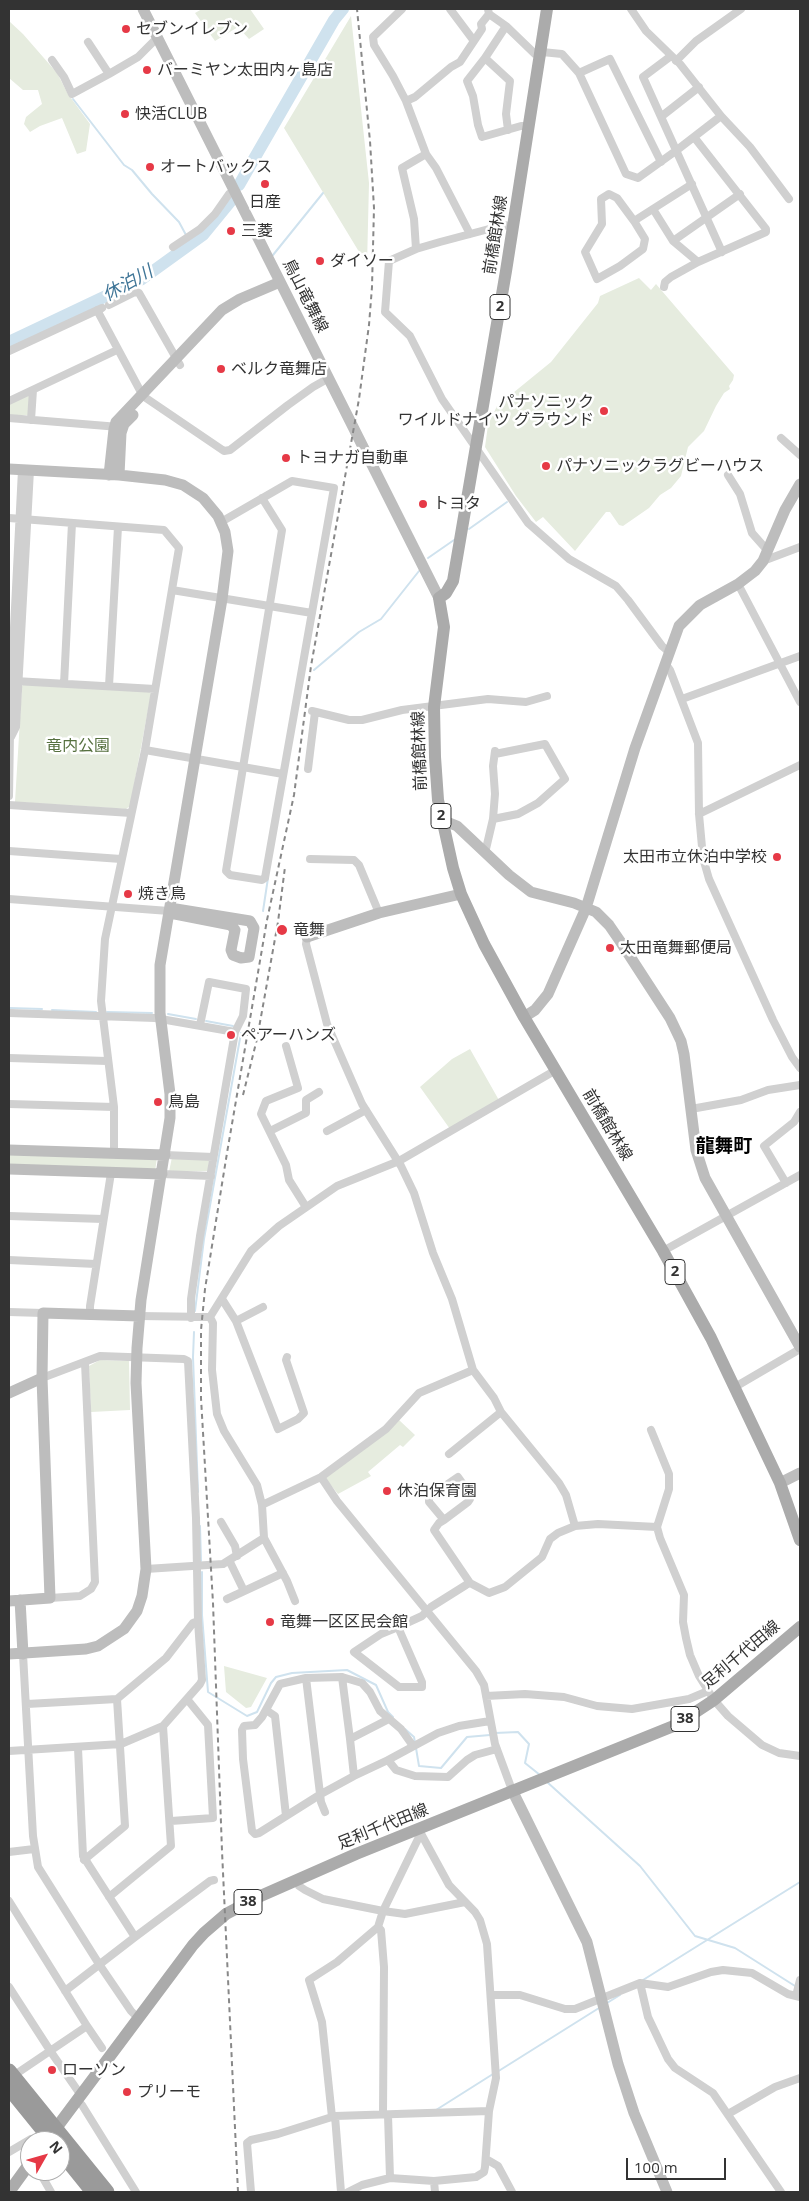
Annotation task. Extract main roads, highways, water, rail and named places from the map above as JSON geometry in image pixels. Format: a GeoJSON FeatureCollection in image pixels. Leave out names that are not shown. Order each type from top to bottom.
{"type":"FeatureCollection","features":[{"type":"Feature","properties":{"kind":"highway"},"geometry":{"type":"LineString","coordinates":[[10,2078],[47,2131]]}},
{"type":"Feature","properties":{"kind":"highway"},"geometry":{"type":"LineString","coordinates":[[70,2156],[107,2192]]}},
{"type":"Feature","properties":{"kind":"highway"},"geometry":{"type":"LineString","coordinates":[[70,2164],[93,2192]]}},
{"type":"Feature","properties":{"kind":"main road","name":"前橋館林線"},"geometry":{"type":"LineString","coordinates":[[547,9],[542,55],[514,227],[453,581],[446,593],[439,598],[444,627],[434,707],[436,781],[442,820],[452,868],[484,944],[524,1017],[663,1251],[735,1387],[780,1483],[800,1540]]}},
{"type":"Feature","properties":{"kind":"main road","name":"足利千代田線"},"geometry":{"type":"LineString","coordinates":[[55,2131],[138,2017],[193,1945],[216,1920],[256,1898],[297,1880],[421,1833],[512,1790],[666,1729],[694,1715],[711,1695],[800,1627]]}},
{"type":"Feature","properties":{"kind":"main road"},"geometry":{"type":"LineString","coordinates":[[9,2191],[20,2176]]}},
{"type":"Feature","properties":{"kind":"waterway","name":"休泊川"},"geometry":{"type":"LineString","coordinates":[[239,185],[334,20],[343,9]]}},
{"type":"Feature","properties":{"kind":"waterway"},"geometry":{"type":"LineString","coordinates":[[73,99],[124,165],[132,170],[179,222],[186,235]]}},
{"type":"Feature","properties":{"kind":"waterway"},"geometry":{"type":"LineString","coordinates":[[273,255],[323,193]]}},
{"type":"Feature","properties":{"kind":"waterway","name":"休泊川"},"geometry":{"type":"LineString","coordinates":[[9,342],[142,279],[203,235],[230,202]]}},
{"type":"Feature","properties":{"kind":"waterway"},"geometry":{"type":"LineString","coordinates":[[469,529],[507,502]]}},
{"type":"Feature","properties":{"kind":"waterway"},"geometry":{"type":"LineString","coordinates":[[428,558],[454,540]]}},
{"type":"Feature","properties":{"kind":"waterway"},"geometry":{"type":"LineString","coordinates":[[314,670],[359,632],[381,619],[419,571]]}},
{"type":"Feature","properties":{"kind":"waterway"},"geometry":{"type":"LineString","coordinates":[[263,911],[268,878]]}},
{"type":"Feature","properties":{"kind":"waterway"},"geometry":{"type":"LineString","coordinates":[[9,1008],[42,1009]]}},
{"type":"Feature","properties":{"kind":"waterway"},"geometry":{"type":"LineString","coordinates":[[52,1010],[96,1012]]}},
{"type":"Feature","properties":{"kind":"waterway"},"geometry":{"type":"LineString","coordinates":[[107,1012],[152,1013]]}},
{"type":"Feature","properties":{"kind":"waterway"},"geometry":{"type":"LineString","coordinates":[[168,1014],[196,1019]]}},
{"type":"Feature","properties":{"kind":"waterway"},"geometry":{"type":"LineString","coordinates":[[206,1021],[233,1026]]}},
{"type":"Feature","properties":{"kind":"waterway"},"geometry":{"type":"LineString","coordinates":[[195,1311],[204,1239],[241,1033]]}},
{"type":"Feature","properties":{"kind":"waterway"},"geometry":{"type":"LineString","coordinates":[[194,1332],[193,1357],[198,1492]]}},
{"type":"Feature","properties":{"kind":"waterway"},"geometry":{"type":"LineString","coordinates":[[200,1526],[201,1561]]}},
{"type":"Feature","properties":{"kind":"waterway"},"geometry":{"type":"LineString","coordinates":[[202,1572],[202,1615],[208,1692],[247,1716],[257,1712],[271,1683],[276,1677],[292,1673],[347,1670],[376,1685],[388,1712],[393,1717]]}},
{"type":"Feature","properties":{"kind":"waterway"},"geometry":{"type":"LineString","coordinates":[[405,1729],[414,1737],[415,1743]]}},
{"type":"Feature","properties":{"kind":"waterway"},"geometry":{"type":"LineString","coordinates":[[495,1733],[518,1732],[529,1744],[525,1763],[540,1775]]}},
{"type":"Feature","properties":{"kind":"waterway"},"geometry":{"type":"LineString","coordinates":[[416,1748],[419,1766],[441,1768],[467,1737],[490,1735]]}},
{"type":"Feature","properties":{"kind":"waterway"},"geometry":{"type":"LineString","coordinates":[[547,1782],[640,1866],[695,1936],[735,1948],[795,1986]]}},
{"type":"Feature","properties":{"kind":"waterway"},"geometry":{"type":"LineString","coordinates":[[643,1980],[800,1882]]}},
{"type":"Feature","properties":{"kind":"waterway"},"geometry":{"type":"LineString","coordinates":[[607,2003],[620,1995]]}},
{"type":"Feature","properties":{"kind":"waterway"},"geometry":{"type":"LineString","coordinates":[[497,2072],[599,2008]]}},
{"type":"Feature","properties":{"kind":"waterway"},"geometry":{"type":"LineString","coordinates":[[436,2110],[493,2074]]}},
{"type":"Feature","properties":{"kind":"railway"},"geometry":{"type":"LineString","coordinates":[[238,2192],[222,1851],[213,1603],[201,1398],[201,1330],[205,1289],[227,1153],[267,920],[294,795],[311,666],[359,399],[369,325],[374,208],[370,141],[357,9]]}},
{"type":"Feature","properties":{"kind":"railway"},"geometry":{"type":"LineString","coordinates":[[243,1095],[257,1039],[278,922],[285,867]]}},
{"type":"Feature","properties":{"kind":"place","name":"セブンイレブン"},"geometry":{"type":"Point","coordinates":[126,29]}},
{"type":"Feature","properties":{"kind":"place","name":"バーミヤン太田内ヶ島店"},"geometry":{"type":"Point","coordinates":[147,70]}},
{"type":"Feature","properties":{"kind":"place","name":"快活CLUB"},"geometry":{"type":"Point","coordinates":[125,114]}},
{"type":"Feature","properties":{"kind":"place","name":"オートバックス"},"geometry":{"type":"Point","coordinates":[150,167]}},
{"type":"Feature","properties":{"kind":"place","name":"日産"},"geometry":{"type":"Point","coordinates":[265,184]}},
{"type":"Feature","properties":{"kind":"place","name":"三菱"},"geometry":{"type":"Point","coordinates":[231,231]}},
{"type":"Feature","properties":{"kind":"place","name":"ダイソー"},"geometry":{"type":"Point","coordinates":[320,261]}},
{"type":"Feature","properties":{"kind":"place","name":"ベルク竜舞店"},"geometry":{"type":"Point","coordinates":[221,369]}},
{"type":"Feature","properties":{"kind":"place","name":"パナソニック ワイルドナイツ グラウンド"},"geometry":{"type":"Point","coordinates":[604,411]}},
{"type":"Feature","properties":{"kind":"place","name":"トヨナガ自動車"},"geometry":{"type":"Point","coordinates":[286,458]}},
{"type":"Feature","properties":{"kind":"place","name":"パナソニックラグビーハウス"},"geometry":{"type":"Point","coordinates":[546,466]}},
{"type":"Feature","properties":{"kind":"place","name":"トヨタ"},"geometry":{"type":"Point","coordinates":[423,504]}},
{"type":"Feature","properties":{"kind":"place","name":"太田市立休泊中学校"},"geometry":{"type":"Point","coordinates":[777,857]}},
{"type":"Feature","properties":{"kind":"place","name":"焼き鳥"},"geometry":{"type":"Point","coordinates":[128,894]}},
{"type":"Feature","properties":{"kind":"place","name":"竜舞"},"geometry":{"type":"Point","coordinates":[282,930]}},
{"type":"Feature","properties":{"kind":"place","name":"太田竜舞郵便局"},"geometry":{"type":"Point","coordinates":[610,948]}},
{"type":"Feature","properties":{"kind":"place","name":"ペアーハンズ"},"geometry":{"type":"Point","coordinates":[231,1035]}},
{"type":"Feature","properties":{"kind":"place","name":"鳥島"},"geometry":{"type":"Point","coordinates":[158,1102]}},
{"type":"Feature","properties":{"kind":"place","name":"休泊保育園"},"geometry":{"type":"Point","coordinates":[387,1491]}},
{"type":"Feature","properties":{"kind":"place","name":"竜舞一区区民会館"},"geometry":{"type":"Point","coordinates":[270,1622]}},
{"type":"Feature","properties":{"kind":"place","name":"ローソン"},"geometry":{"type":"Point","coordinates":[52,2070]}},
{"type":"Feature","properties":{"kind":"place","name":"プリーモ"},"geometry":{"type":"Point","coordinates":[127,2092]}},
{"type":"Feature","properties":{"kind":"district","name":"龍舞町"},"geometry":{"type":"Point","coordinates":[724,1147]}},
{"type":"Feature","properties":{"kind":"park label","name":"竜内公園"},"geometry":{"type":"Point","coordinates":[78,746]}}]}
